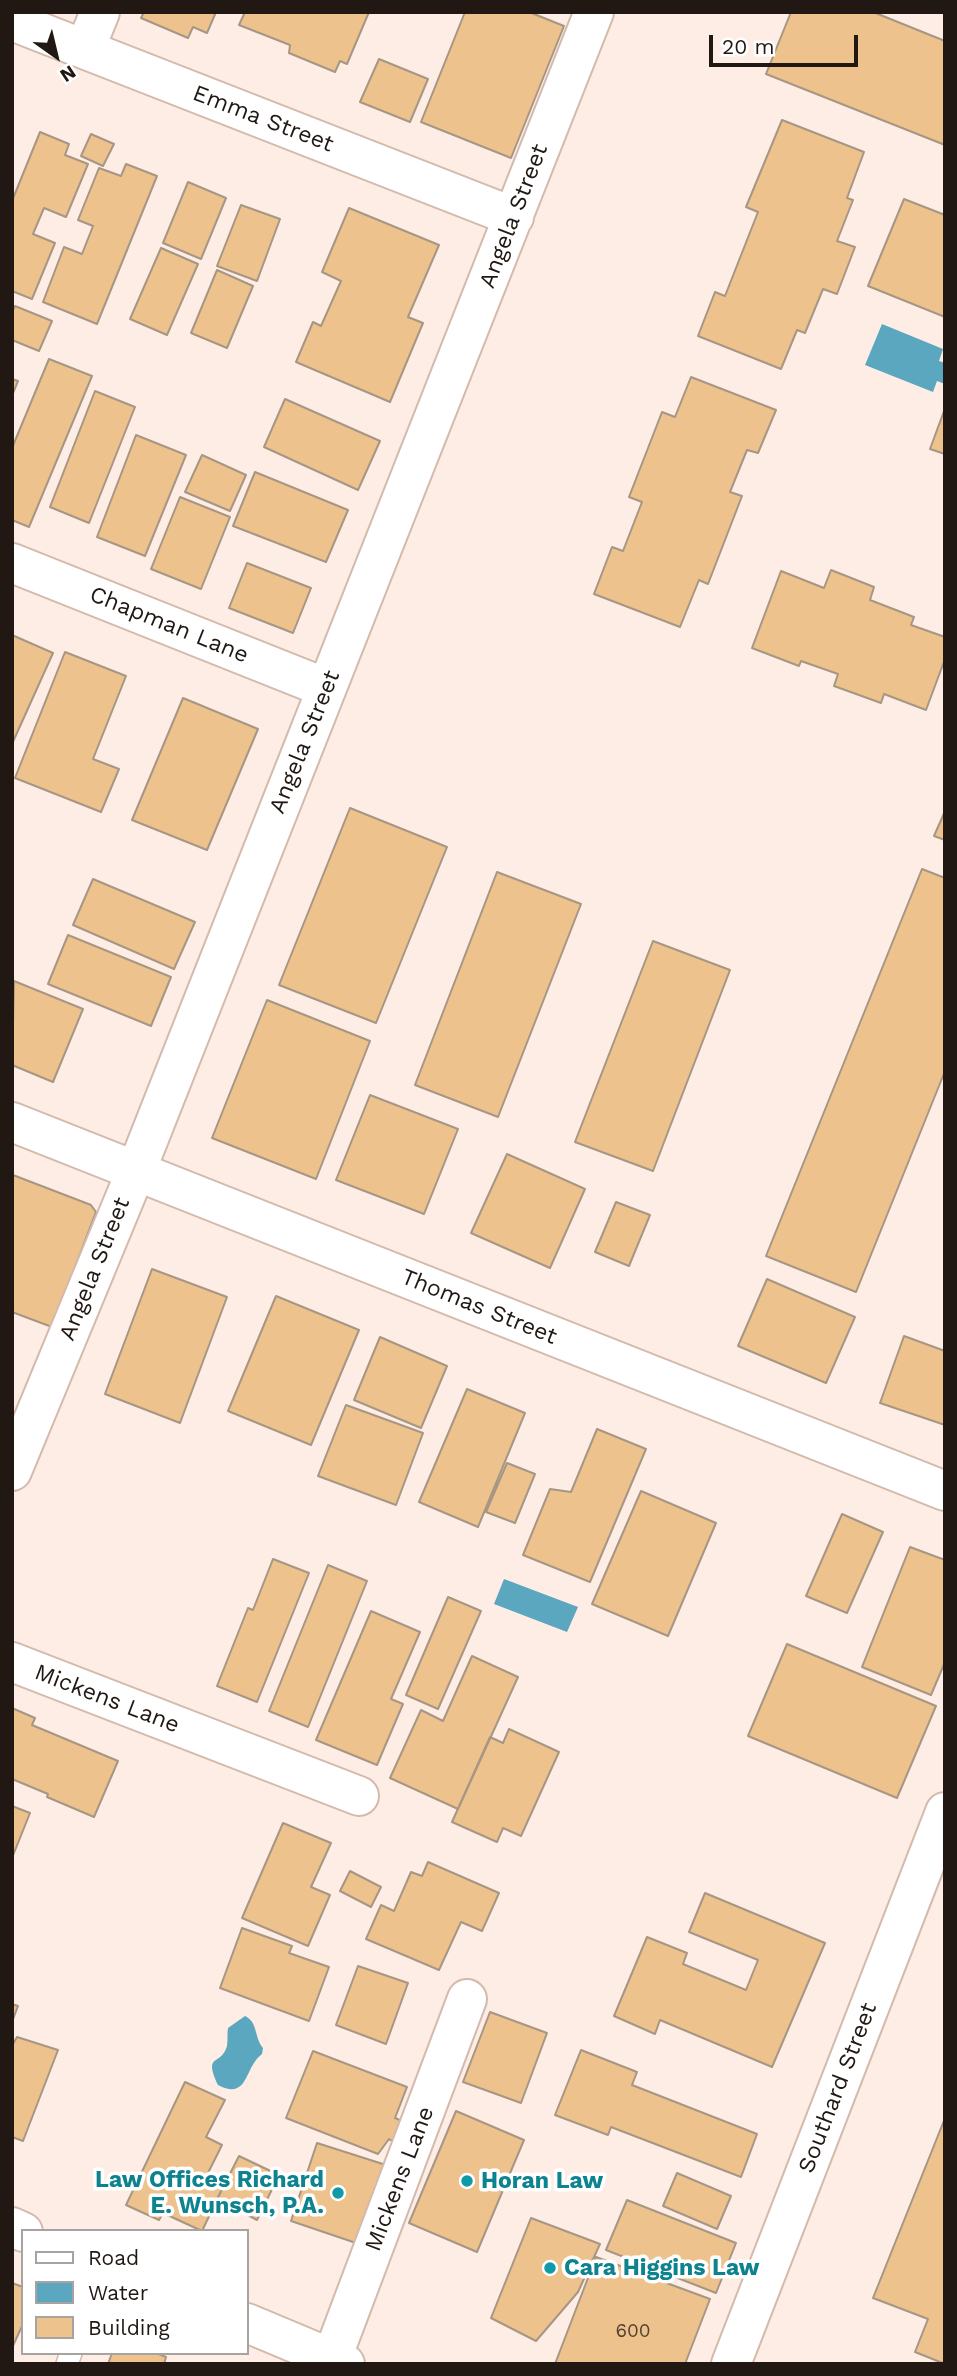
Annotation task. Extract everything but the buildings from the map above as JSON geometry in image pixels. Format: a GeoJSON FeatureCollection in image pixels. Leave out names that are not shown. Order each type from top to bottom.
{"type":"FeatureCollection","features":[{"type":"Feature","properties":{"kind":"street"},"geometry":{"type":"LineString","coordinates":[[85,49],[100,12]]}},
{"type":"Feature","properties":{"kind":"street","name":"Angela Street"},"geometry":{"type":"LineString","coordinates":[[12,1471],[136,1171],[594,12]]}},
{"type":"Feature","properties":{"kind":"street","name":"Emma Street"},"geometry":{"type":"LineString","coordinates":[[12,20],[514,217]]}},
{"type":"Feature","properties":{"kind":"street","name":"Chapman Lane"},"geometry":{"type":"LineString","coordinates":[[12,563],[327,688]]}},
{"type":"Feature","properties":{"kind":"street","name":"Thomas Street"},"geometry":{"type":"LineString","coordinates":[[12,1122],[945,1491]]}},
{"type":"Feature","properties":{"kind":"street","name":"Mickens Lane"},"geometry":{"type":"LineString","coordinates":[[12,1662],[359,1796]]}},
{"type":"Feature","properties":{"kind":"street","name":"Southard Street"},"geometry":{"type":"LineString","coordinates":[[731,2364],[945,1812]]}},
{"type":"Feature","properties":{"kind":"street","name":"Mickens Lane"},"geometry":{"type":"LineString","coordinates":[[338,2361],[467,1999]]}},
{"type":"Feature","properties":{"kind":"street"},"geometry":{"type":"LineString","coordinates":[[248,2323],[338,2361]]}},
{"type":"Feature","properties":{"kind":"water"},"geometry":{"type":"Polygon","coordinates":[[[882,324],[943,349],[939,361],[945,363],[945,384],[937,381],[933,392],[865,365],[882,324]]]}},
{"type":"Feature","properties":{"kind":"water"},"geometry":{"type":"Polygon","coordinates":[[[504,1579],[578,1607],[567,1632],[494,1604],[504,1579]]]}},
{"type":"Feature","properties":{"kind":"water"},"geometry":{"type":"Polygon","coordinates":[[[245,2016],[254,2026],[263,2048],[262,2054],[241,2086],[228,2089],[218,2085],[212,2068],[227,2046],[228,2028],[245,2016]]]}},
{"type":"Feature","properties":{"kind":"place","name":"Horan Law"},"geometry":{"type":"Point","coordinates":[467,2181]}},
{"type":"Feature","properties":{"kind":"place","name":"Law Offices Richard E. Wunsch, P.A."},"geometry":{"type":"Point","coordinates":[338,2193]}},
{"type":"Feature","properties":{"kind":"place","name":"Cara Higgins Law"},"geometry":{"type":"Point","coordinates":[550,2268]}}]}
